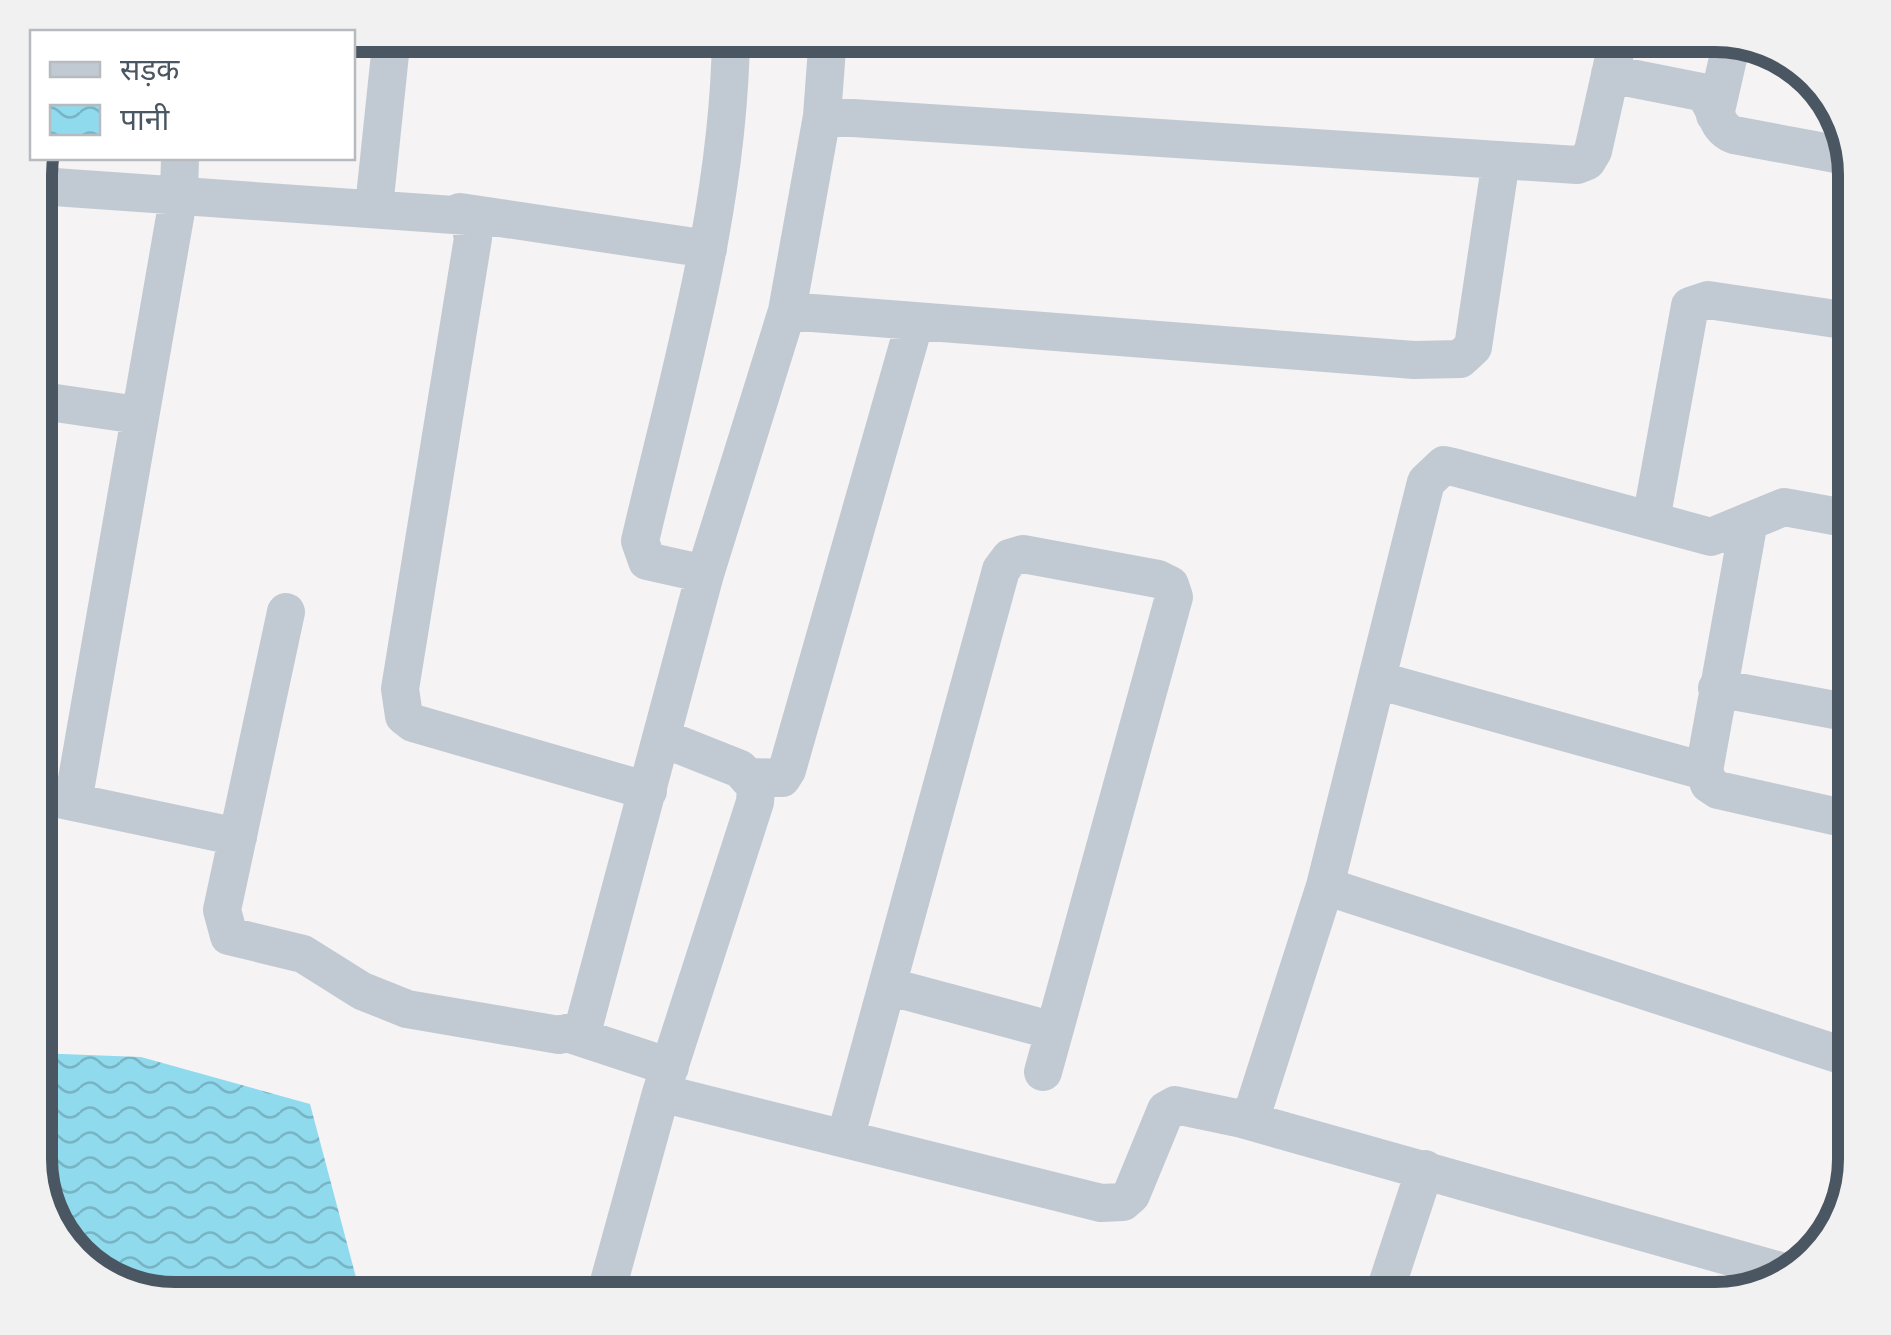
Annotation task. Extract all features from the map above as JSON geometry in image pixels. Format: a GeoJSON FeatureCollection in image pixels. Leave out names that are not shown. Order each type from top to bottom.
{"type":"FeatureCollection","features":[{"type":"Feature","properties":{"kind":"street"},"geometry":{"type":"LineString","coordinates":[[374,207],[390,52]]}},
{"type":"Feature","properties":{"kind":"street"},"geometry":{"type":"LineString","coordinates":[[705,574],[646,562],[640,542],[708,249],[724,150],[729,52]]}},
{"type":"Feature","properties":{"kind":"street"},"geometry":{"type":"LineString","coordinates":[[574,1035],[589,1019],[705,574],[787,311],[822,116],[827,52]]}},
{"type":"Feature","properties":{"kind":"street"},"geometry":{"type":"LineString","coordinates":[[822,116],[1578,165],[1587,161],[1615,52]]}},
{"type":"Feature","properties":{"kind":"street"},"geometry":{"type":"LineString","coordinates":[[1716,116],[1729,54]]}},
{"type":"Feature","properties":{"kind":"street"},"geometry":{"type":"LineString","coordinates":[[1610,74],[1701,92],[1712,102],[1725,132],[1734,136],[1836,154]]}},
{"type":"Feature","properties":{"kind":"street"},"geometry":{"type":"LineString","coordinates":[[787,311],[1460,360],[1473,347],[1501,160]]}},
{"type":"Feature","properties":{"kind":"street"},"geometry":{"type":"LineString","coordinates":[[73,802],[179,176]]}},
{"type":"Feature","properties":{"kind":"street"},"geometry":{"type":"LineString","coordinates":[[53,185],[179,176],[374,207],[460,212],[708,249]]}},
{"type":"Feature","properties":{"kind":"street"},"geometry":{"type":"LineString","coordinates":[[460,212],[473,225],[473,238],[400,689],[404,716],[414,723],[648,792]]}},
{"type":"Feature","properties":{"kind":"street"},"geometry":{"type":"LineString","coordinates":[[1651,520],[1690,306],[1708,300],[1838,319]]}},
{"type":"Feature","properties":{"kind":"street"},"geometry":{"type":"LineString","coordinates":[[750,777],[782,778],[787,770],[915,321]]}},
{"type":"Feature","properties":{"kind":"street"},"geometry":{"type":"LineString","coordinates":[[53,403],[138,415]]}},
{"type":"Feature","properties":{"kind":"street"},"geometry":{"type":"LineString","coordinates":[[1242,1119],[1254,1108],[1324,886],[1426,482],[1444,466],[1711,536],[1784,508],[1838,517]]}},
{"type":"Feature","properties":{"kind":"street"},"geometry":{"type":"LineString","coordinates":[[1750,522],[1716,688],[1704,771],[1709,784],[1718,790],[1838,817]]}},
{"type":"Feature","properties":{"kind":"street"},"geometry":{"type":"LineString","coordinates":[[845,1139],[1001,570],[1010,558],[1023,554],[1158,579],[1170,585],[1172,610],[1043,1072]]}},
{"type":"Feature","properties":{"kind":"street"},"geometry":{"type":"LineString","coordinates":[[286,612],[222,910],[222,924],[229,936],[304,954],[362,991],[407,1008],[574,1035],[666,1080],[845,1139],[1113,1204],[1131,1195],[1166,1110],[1175,1104],[1425,1169],[1772,1268]]}},
{"type":"Feature","properties":{"kind":"street"},"geometry":{"type":"LineString","coordinates":[[1376,680],[1704,771]]}},
{"type":"Feature","properties":{"kind":"street"},"geometry":{"type":"LineString","coordinates":[[1716,688],[1838,711]]}},
{"type":"Feature","properties":{"kind":"street"},"geometry":{"type":"LineString","coordinates":[[609,1282],[666,1080],[750,822],[756,787],[740,769],[662,738]]}},
{"type":"Feature","properties":{"kind":"street"},"geometry":{"type":"LineString","coordinates":[[53,798],[238,837]]}},
{"type":"Feature","properties":{"kind":"street"},"geometry":{"type":"LineString","coordinates":[[1324,886],[1838,1054]]}},
{"type":"Feature","properties":{"kind":"street"},"geometry":{"type":"LineString","coordinates":[[887,986],[1054,1031]]}},
{"type":"Feature","properties":{"kind":"street"},"geometry":{"type":"LineString","coordinates":[[1388,1282],[1425,1169]]}},
{"type":"Feature","properties":{"kind":"water"},"geometry":{"type":"Polygon","coordinates":[[[53,1054],[141,1057],[310,1104],[357,1282],[176,1282],[136,1276],[101,1257],[83,1241],[59,1199],[53,1168],[53,1054]]]}}]}
